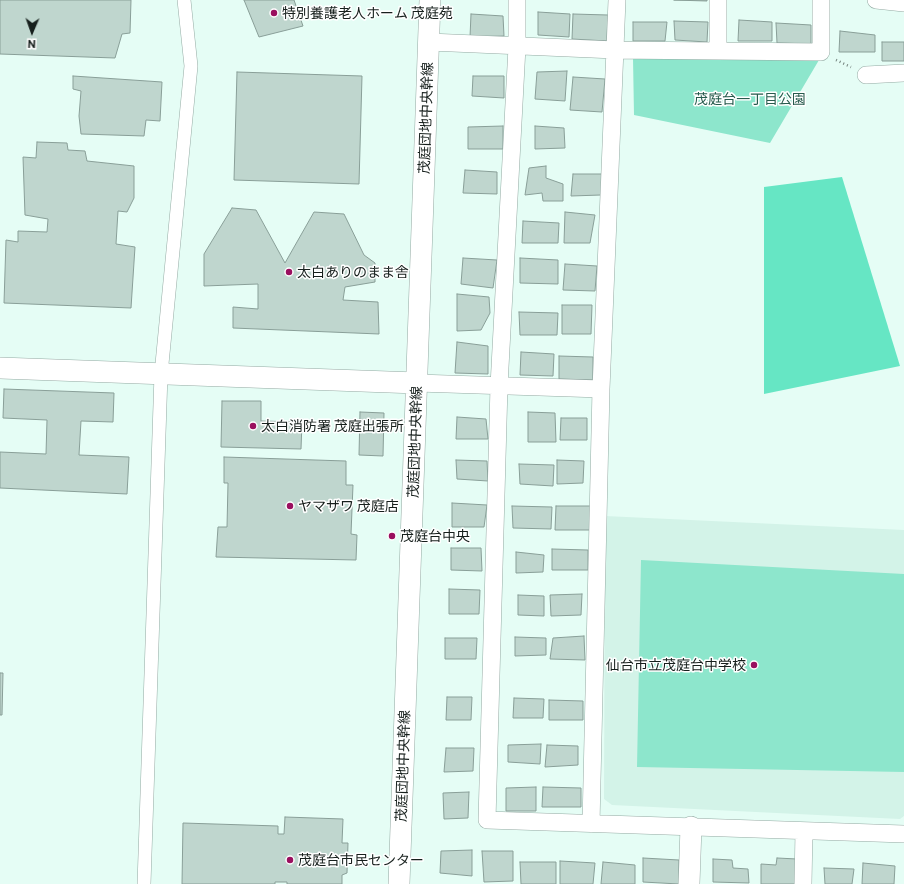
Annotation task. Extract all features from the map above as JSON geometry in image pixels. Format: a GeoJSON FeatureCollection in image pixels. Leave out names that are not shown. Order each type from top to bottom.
{"type":"FeatureCollection","features":[{"type":"Feature","properties":{"kind":"street"},"geometry":{"type":"LineString","coordinates":[[144,884],[160,374],[191,66],[184,0]]}},
{"type":"Feature","properties":{"kind":"street","name":"茂庭団地中央幹線"},"geometry":{"type":"LineString","coordinates":[[399,884],[430,0]]}},
{"type":"Feature","properties":{"kind":"street"},"geometry":{"type":"LineString","coordinates":[[517,0],[517,47],[499,386],[487,820],[904,834]]}},
{"type":"Feature","properties":{"kind":"street"},"geometry":{"type":"LineString","coordinates":[[591,824],[601,389],[617,0]]}},
{"type":"Feature","properties":{"kind":"street"},"geometry":{"type":"LineString","coordinates":[[718,0],[718,51]]}},
{"type":"Feature","properties":{"kind":"street"},"geometry":{"type":"LineString","coordinates":[[429,42],[517,47],[615,50],[821,52],[821,0]]}},
{"type":"Feature","properties":{"kind":"street"},"geometry":{"type":"LineString","coordinates":[[876,0],[904,3]]}},
{"type":"Feature","properties":{"kind":"street"},"geometry":{"type":"LineString","coordinates":[[866,75],[904,73]]}},
{"type":"Feature","properties":{"kind":"street"},"geometry":{"type":"LineString","coordinates":[[0,368],[601,389]]}},
{"type":"Feature","properties":{"kind":"street"},"geometry":{"type":"LineString","coordinates":[[689,884],[692,827]]}},
{"type":"Feature","properties":{"kind":"street"},"geometry":{"type":"LineString","coordinates":[[803,884],[804,831]]}},
{"type":"Feature","properties":{"kind":"path"},"geometry":{"type":"LineString","coordinates":[[821,52],[866,75]]}},
{"type":"Feature","properties":{"kind":"shaded area"},"geometry":{"type":"Polygon","coordinates":[[[842,177],[900,366],[764,394],[764,187],[842,177]]]}},
{"type":"Feature","properties":{"kind":"shaded area","name":"仙台市立茂庭台中学校"},"geometry":{"type":"Polygon","coordinates":[[[605,516],[904,530],[904,816],[900,819],[612,805],[604,799],[605,516]]]}},
{"type":"Feature","properties":{"kind":"green space","name":"茂庭台一丁目公園"},"geometry":{"type":"Polygon","coordinates":[[[633,58],[819,60],[770,143],[634,115],[633,58]]]}},
{"type":"Feature","properties":{"kind":"green space","name":"仙台市立茂庭台中学校"},"geometry":{"type":"Polygon","coordinates":[[[641,560],[904,574],[904,772],[637,767],[641,560]]]}},
{"type":"Feature","properties":{"kind":"building"},"geometry":{"type":"Polygon","coordinates":[[[0,0],[131,0],[130,33],[122,34],[115,58],[0,54],[0,0]]]}},
{"type":"Feature","properties":{"kind":"building","name":"特別養護老人ホーム 茂庭苑"},"geometry":{"type":"Polygon","coordinates":[[[244,0],[294,0],[303,26],[259,37],[244,0]]]}},
{"type":"Feature","properties":{"kind":"building"},"geometry":{"type":"Polygon","coordinates":[[[674,0],[707,0],[707,1],[674,0]]]}},
{"type":"Feature","properties":{"kind":"building"},"geometry":{"type":"Polygon","coordinates":[[[538,12],[570,14],[569,37],[538,35],[538,12]]]}},
{"type":"Feature","properties":{"kind":"building"},"geometry":{"type":"Polygon","coordinates":[[[471,14],[503,16],[504,36],[470,37],[471,14]]]}},
{"type":"Feature","properties":{"kind":"building"},"geometry":{"type":"Polygon","coordinates":[[[573,14],[608,15],[607,41],[572,39],[573,14]]]}},
{"type":"Feature","properties":{"kind":"building"},"geometry":{"type":"Polygon","coordinates":[[[739,20],[772,22],[772,41],[738,41],[739,20]]]}},
{"type":"Feature","properties":{"kind":"building"},"geometry":{"type":"Polygon","coordinates":[[[674,21],[708,22],[707,42],[675,40],[674,21]]]}},
{"type":"Feature","properties":{"kind":"building"},"geometry":{"type":"Polygon","coordinates":[[[633,22],[667,22],[665,41],[633,41],[633,22]]]}},
{"type":"Feature","properties":{"kind":"building"},"geometry":{"type":"Polygon","coordinates":[[[776,23],[811,25],[811,44],[777,43],[776,23]]]}},
{"type":"Feature","properties":{"kind":"building"},"geometry":{"type":"Polygon","coordinates":[[[840,31],[875,35],[875,52],[839,52],[840,31]]]}},
{"type":"Feature","properties":{"kind":"building"},"geometry":{"type":"Polygon","coordinates":[[[882,42],[904,42],[904,61],[882,61],[882,42]]]}},
{"type":"Feature","properties":{"kind":"building"},"geometry":{"type":"Polygon","coordinates":[[[567,71],[565,101],[535,99],[537,72],[567,71]]]}},
{"type":"Feature","properties":{"kind":"building"},"geometry":{"type":"Polygon","coordinates":[[[237,72],[362,76],[359,184],[234,180],[237,72]]]}},
{"type":"Feature","properties":{"kind":"building"},"geometry":{"type":"Polygon","coordinates":[[[73,76],[162,82],[160,121],[146,120],[144,136],[81,134],[79,116],[81,91],[73,89],[73,76]]]}},
{"type":"Feature","properties":{"kind":"building"},"geometry":{"type":"Polygon","coordinates":[[[473,76],[504,76],[504,98],[472,96],[473,76]]]}},
{"type":"Feature","properties":{"kind":"building"},"geometry":{"type":"Polygon","coordinates":[[[573,77],[605,79],[602,112],[570,110],[573,77]]]}},
{"type":"Feature","properties":{"kind":"building"},"geometry":{"type":"Polygon","coordinates":[[[503,126],[503,149],[468,149],[468,127],[503,126]]]}},
{"type":"Feature","properties":{"kind":"building"},"geometry":{"type":"Polygon","coordinates":[[[535,126],[564,128],[565,148],[535,149],[535,126]]]}},
{"type":"Feature","properties":{"kind":"building"},"geometry":{"type":"Polygon","coordinates":[[[37,142],[67,143],[68,150],[85,151],[87,161],[134,166],[134,198],[127,212],[118,211],[116,244],[135,247],[131,308],[4,303],[6,240],[18,242],[18,231],[47,232],[48,219],[25,215],[23,157],[36,158],[37,142]]]}},
{"type":"Feature","properties":{"kind":"building"},"geometry":{"type":"Polygon","coordinates":[[[546,166],[546,178],[563,184],[563,201],[543,201],[542,193],[525,195],[529,168],[546,166]]]}},
{"type":"Feature","properties":{"kind":"building"},"geometry":{"type":"Polygon","coordinates":[[[465,170],[497,172],[497,194],[463,193],[465,170]]]}},
{"type":"Feature","properties":{"kind":"building"},"geometry":{"type":"Polygon","coordinates":[[[573,174],[603,174],[601,195],[571,196],[573,174]]]}},
{"type":"Feature","properties":{"kind":"building","name":"太白ありのまま舎"},"geometry":{"type":"Polygon","coordinates":[[[232,208],[256,210],[285,263],[314,212],[344,214],[364,255],[375,263],[375,282],[345,287],[343,300],[378,302],[379,334],[233,328],[233,307],[258,309],[258,284],[204,286],[204,254],[232,208]]]}},
{"type":"Feature","properties":{"kind":"building"},"geometry":{"type":"Polygon","coordinates":[[[565,212],[595,215],[590,243],[564,243],[565,212]]]}},
{"type":"Feature","properties":{"kind":"building"},"geometry":{"type":"Polygon","coordinates":[[[523,221],[559,223],[558,243],[522,243],[523,221]]]}},
{"type":"Feature","properties":{"kind":"building"},"geometry":{"type":"Polygon","coordinates":[[[463,258],[497,260],[493,288],[461,284],[463,258]]]}},
{"type":"Feature","properties":{"kind":"building"},"geometry":{"type":"Polygon","coordinates":[[[520,258],[558,260],[558,284],[520,283],[520,258]]]}},
{"type":"Feature","properties":{"kind":"building"},"geometry":{"type":"Polygon","coordinates":[[[565,264],[597,266],[595,291],[563,290],[565,264]]]}},
{"type":"Feature","properties":{"kind":"building"},"geometry":{"type":"Polygon","coordinates":[[[457,294],[489,297],[490,313],[481,330],[457,331],[457,294]]]}},
{"type":"Feature","properties":{"kind":"building"},"geometry":{"type":"Polygon","coordinates":[[[562,305],[592,305],[591,334],[562,334],[562,305]]]}},
{"type":"Feature","properties":{"kind":"building"},"geometry":{"type":"Polygon","coordinates":[[[519,312],[558,313],[557,335],[520,335],[519,312]]]}},
{"type":"Feature","properties":{"kind":"building"},"geometry":{"type":"Polygon","coordinates":[[[457,342],[488,346],[488,374],[455,373],[457,342]]]}},
{"type":"Feature","properties":{"kind":"building"},"geometry":{"type":"Polygon","coordinates":[[[521,352],[554,354],[553,376],[520,375],[521,352]]]}},
{"type":"Feature","properties":{"kind":"building"},"geometry":{"type":"Polygon","coordinates":[[[559,356],[593,357],[593,380],[559,379],[559,356]]]}},
{"type":"Feature","properties":{"kind":"building"},"geometry":{"type":"Polygon","coordinates":[[[4,389],[114,393],[113,422],[81,421],[79,455],[129,457],[127,494],[0,488],[0,452],[46,454],[47,420],[3,418],[4,389]]]}},
{"type":"Feature","properties":{"kind":"building"},"geometry":{"type":"Polygon","coordinates":[[[222,401],[261,401],[261,421],[302,422],[301,449],[221,447],[222,401]]]}},
{"type":"Feature","properties":{"kind":"building"},"geometry":{"type":"Polygon","coordinates":[[[360,412],[384,413],[383,456],[359,455],[360,412]]]}},
{"type":"Feature","properties":{"kind":"building"},"geometry":{"type":"Polygon","coordinates":[[[528,412],[555,413],[556,442],[528,442],[528,412]]]}},
{"type":"Feature","properties":{"kind":"building"},"geometry":{"type":"Polygon","coordinates":[[[457,417],[486,419],[488,439],[456,439],[457,417]]]}},
{"type":"Feature","properties":{"kind":"building"},"geometry":{"type":"Polygon","coordinates":[[[561,418],[587,418],[587,440],[560,440],[561,418]]]}},
{"type":"Feature","properties":{"kind":"building","name":"ヤマザワ 茂庭店"},"geometry":{"type":"Polygon","coordinates":[[[224,457],[346,461],[346,485],[353,485],[351,534],[357,535],[356,560],[216,557],[218,527],[227,527],[228,483],[224,483],[224,457]]]}},
{"type":"Feature","properties":{"kind":"building"},"geometry":{"type":"Polygon","coordinates":[[[456,460],[487,461],[488,481],[457,479],[456,460]]]}},
{"type":"Feature","properties":{"kind":"building"},"geometry":{"type":"Polygon","coordinates":[[[557,460],[584,461],[583,483],[557,484],[557,460]]]}},
{"type":"Feature","properties":{"kind":"building"},"geometry":{"type":"Polygon","coordinates":[[[519,464],[554,465],[553,486],[520,484],[519,464]]]}},
{"type":"Feature","properties":{"kind":"building"},"geometry":{"type":"Polygon","coordinates":[[[452,503],[487,505],[484,527],[452,527],[452,503]]]}},
{"type":"Feature","properties":{"kind":"building"},"geometry":{"type":"Polygon","coordinates":[[[512,506],[552,507],[551,529],[513,528],[512,506]]]}},
{"type":"Feature","properties":{"kind":"building"},"geometry":{"type":"Polygon","coordinates":[[[556,506],[592,506],[592,530],[555,530],[556,506]]]}},
{"type":"Feature","properties":{"kind":"building"},"geometry":{"type":"Polygon","coordinates":[[[451,548],[481,548],[482,571],[451,570],[451,548]]]}},
{"type":"Feature","properties":{"kind":"building"},"geometry":{"type":"Polygon","coordinates":[[[552,549],[588,550],[588,570],[552,570],[552,549]]]}},
{"type":"Feature","properties":{"kind":"building"},"geometry":{"type":"Polygon","coordinates":[[[516,552],[544,555],[543,572],[516,573],[516,552]]]}},
{"type":"Feature","properties":{"kind":"building"},"geometry":{"type":"Polygon","coordinates":[[[449,589],[480,590],[479,614],[449,614],[449,589]]]}},
{"type":"Feature","properties":{"kind":"building"},"geometry":{"type":"Polygon","coordinates":[[[582,594],[581,615],[551,616],[550,595],[582,594]]]}},
{"type":"Feature","properties":{"kind":"building"},"geometry":{"type":"Polygon","coordinates":[[[518,595],[544,596],[544,616],[518,615],[518,595]]]}},
{"type":"Feature","properties":{"kind":"building"},"geometry":{"type":"Polygon","coordinates":[[[584,636],[585,660],[550,659],[553,638],[584,636]]]}},
{"type":"Feature","properties":{"kind":"building"},"geometry":{"type":"Polygon","coordinates":[[[515,637],[546,638],[546,655],[515,656],[515,637]]]}},
{"type":"Feature","properties":{"kind":"building"},"geometry":{"type":"Polygon","coordinates":[[[445,638],[477,638],[476,659],[445,659],[445,638]]]}},
{"type":"Feature","properties":{"kind":"building"},"geometry":{"type":"Polygon","coordinates":[[[0,673],[3,673],[2,715],[0,715],[0,673]]]}},
{"type":"Feature","properties":{"kind":"building"},"geometry":{"type":"Polygon","coordinates":[[[447,697],[472,697],[471,720],[446,720],[447,697]]]}},
{"type":"Feature","properties":{"kind":"building"},"geometry":{"type":"Polygon","coordinates":[[[514,698],[544,699],[543,718],[513,718],[514,698]]]}},
{"type":"Feature","properties":{"kind":"building"},"geometry":{"type":"Polygon","coordinates":[[[549,700],[583,701],[583,720],[549,720],[549,700]]]}},
{"type":"Feature","properties":{"kind":"building"},"geometry":{"type":"Polygon","coordinates":[[[541,744],[540,764],[508,762],[508,745],[541,744]]]}},
{"type":"Feature","properties":{"kind":"building"},"geometry":{"type":"Polygon","coordinates":[[[547,745],[578,746],[578,765],[545,767],[547,745]]]}},
{"type":"Feature","properties":{"kind":"building"},"geometry":{"type":"Polygon","coordinates":[[[446,748],[474,748],[473,771],[444,772],[446,748]]]}},
{"type":"Feature","properties":{"kind":"building"},"geometry":{"type":"Polygon","coordinates":[[[536,787],[536,811],[506,811],[506,788],[536,787]]]}},
{"type":"Feature","properties":{"kind":"building"},"geometry":{"type":"Polygon","coordinates":[[[543,787],[581,788],[581,807],[542,807],[543,787]]]}},
{"type":"Feature","properties":{"kind":"building"},"geometry":{"type":"Polygon","coordinates":[[[469,792],[468,818],[444,819],[443,793],[469,792]]]}},
{"type":"Feature","properties":{"kind":"building"},"geometry":{"type":"Polygon","coordinates":[[[285,817],[343,819],[342,843],[348,843],[347,873],[342,875],[342,884],[287,884],[287,882],[275,882],[275,884],[182,884],[183,823],[278,826],[278,834],[284,834],[285,817]]]}},
{"type":"Feature","properties":{"kind":"building"},"geometry":{"type":"Polygon","coordinates":[[[472,850],[472,876],[440,873],[441,851],[472,850]]]}},
{"type":"Feature","properties":{"kind":"building"},"geometry":{"type":"Polygon","coordinates":[[[482,851],[513,851],[513,881],[484,882],[482,851]]]}},
{"type":"Feature","properties":{"kind":"building"},"geometry":{"type":"Polygon","coordinates":[[[643,858],[679,860],[679,884],[643,882],[643,858]]]}},
{"type":"Feature","properties":{"kind":"building"},"geometry":{"type":"Polygon","coordinates":[[[777,858],[797,859],[795,884],[761,884],[761,864],[776,865],[777,858]]]}},
{"type":"Feature","properties":{"kind":"building"},"geometry":{"type":"Polygon","coordinates":[[[713,859],[732,860],[733,868],[748,869],[749,883],[713,882],[713,859]]]}},
{"type":"Feature","properties":{"kind":"building"},"geometry":{"type":"Polygon","coordinates":[[[560,861],[595,863],[593,884],[560,884],[560,861]]]}},
{"type":"Feature","properties":{"kind":"building"},"geometry":{"type":"Polygon","coordinates":[[[520,862],[556,862],[556,884],[521,884],[520,862]]]}},
{"type":"Feature","properties":{"kind":"building"},"geometry":{"type":"Polygon","coordinates":[[[603,862],[635,865],[635,884],[601,884],[603,862]]]}},
{"type":"Feature","properties":{"kind":"building"},"geometry":{"type":"Polygon","coordinates":[[[863,863],[895,866],[894,884],[862,884],[863,863]]]}},
{"type":"Feature","properties":{"kind":"building"},"geometry":{"type":"Polygon","coordinates":[[[824,868],[854,869],[852,884],[825,884],[824,868]]]}},
{"type":"Feature","properties":{"kind":"place","name":"特別養護老人ホーム 茂庭苑"},"geometry":{"type":"Point","coordinates":[274,13]}},
{"type":"Feature","properties":{"kind":"place","name":"太白ありのまま舎"},"geometry":{"type":"Point","coordinates":[289,272]}},
{"type":"Feature","properties":{"kind":"place","name":"太白消防署 茂庭出張所"},"geometry":{"type":"Point","coordinates":[253,426]}},
{"type":"Feature","properties":{"kind":"place","name":"ヤマザワ 茂庭店"},"geometry":{"type":"Point","coordinates":[290,506]}},
{"type":"Feature","properties":{"kind":"place","name":"茂庭台中央"},"geometry":{"type":"Point","coordinates":[392,536]}},
{"type":"Feature","properties":{"kind":"place","name":"仙台市立茂庭台中学校"},"geometry":{"type":"Point","coordinates":[754,665]}},
{"type":"Feature","properties":{"kind":"place","name":"茂庭台市民センター"},"geometry":{"type":"Point","coordinates":[290,860]}}]}
